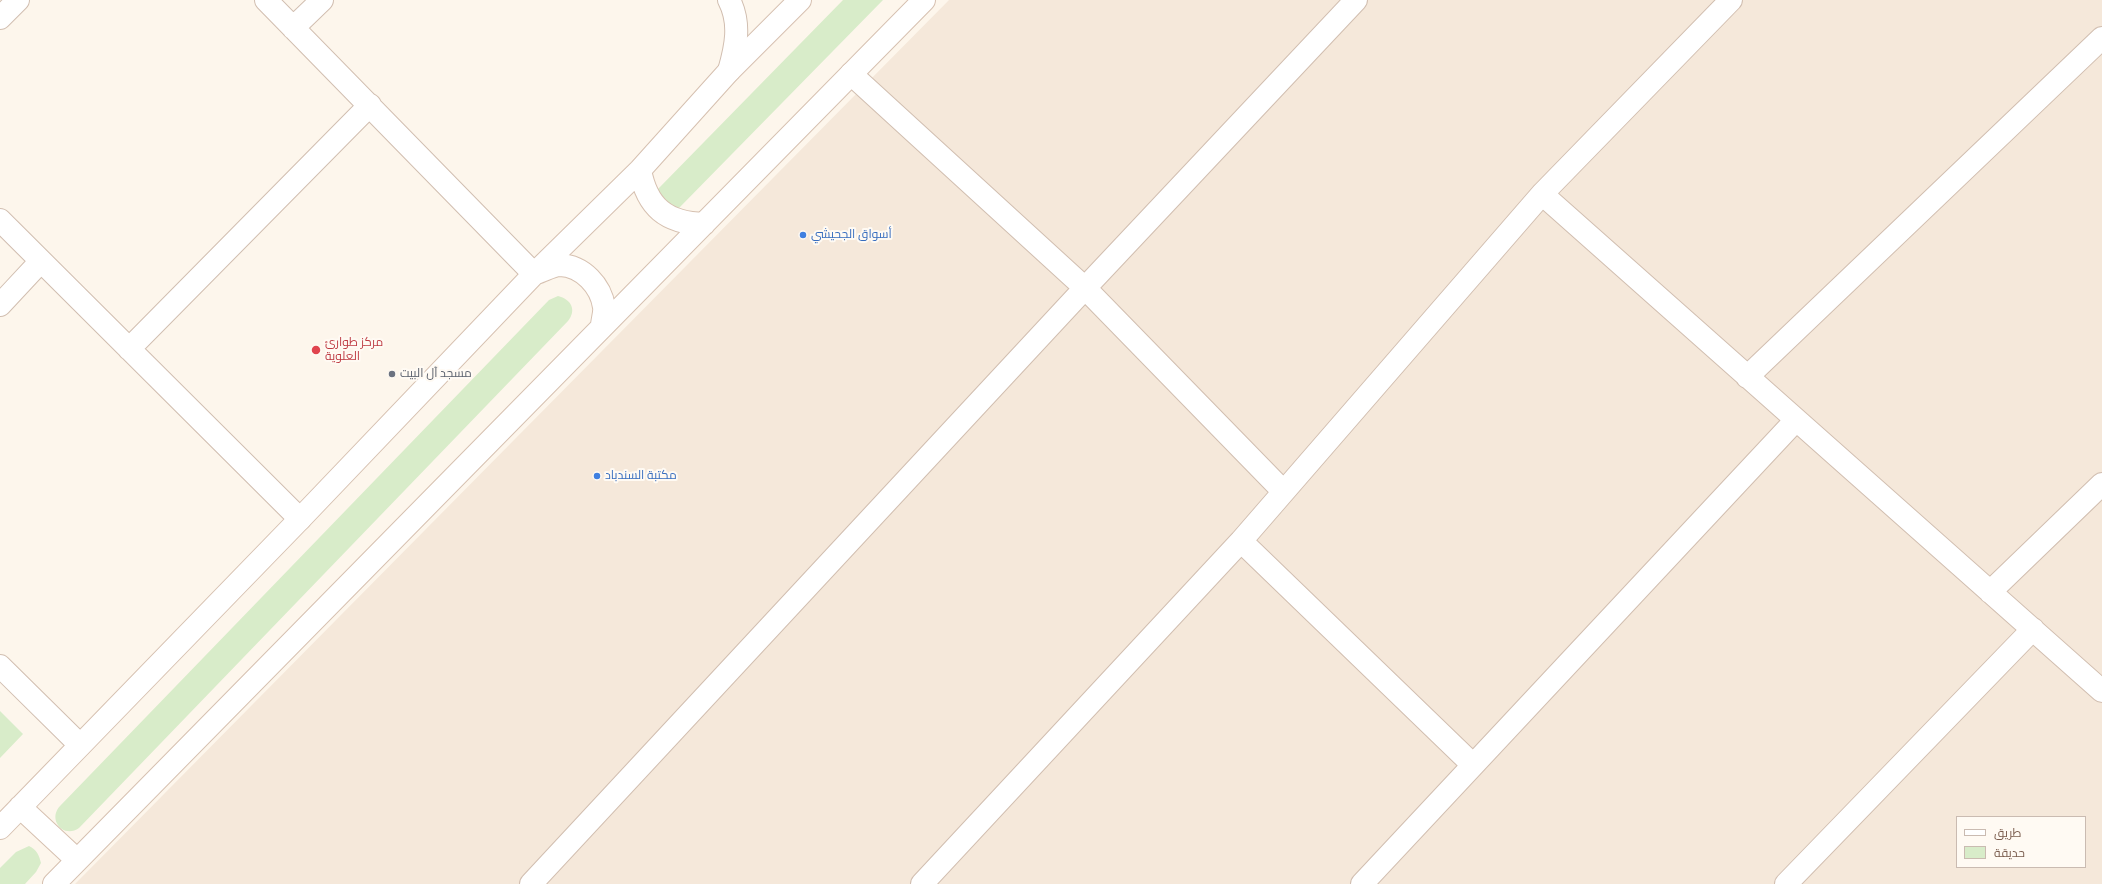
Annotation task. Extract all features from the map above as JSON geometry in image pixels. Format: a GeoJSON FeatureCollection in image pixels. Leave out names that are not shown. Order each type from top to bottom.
{"type":"FeatureCollection","features":[{"type":"Feature","properties":{"kind":"street"},"geometry":{"type":"LineString","coordinates":[[0,18],[18,0]]}},
{"type":"Feature","properties":{"kind":"street"},"geometry":{"type":"LineString","coordinates":[[266,0],[534,274]]}},
{"type":"Feature","properties":{"kind":"street"},"geometry":{"type":"LineString","coordinates":[[293,28],[322,0]]}},
{"type":"Feature","properties":{"kind":"street"},"geometry":{"type":"LineString","coordinates":[[729,0],[733,8],[737,31],[735,53],[729,71]]}},
{"type":"Feature","properties":{"kind":"street"},"geometry":{"type":"LineString","coordinates":[[0,828],[300,519],[534,274],[640,170],[729,71],[800,0]]}},
{"type":"Feature","properties":{"kind":"street"},"geometry":{"type":"LineString","coordinates":[[54,884],[924,0]]}},
{"type":"Feature","properties":{"kind":"street"},"geometry":{"type":"LineString","coordinates":[[531,884],[1085,288],[1356,0]]}},
{"type":"Feature","properties":{"kind":"street"},"geometry":{"type":"LineString","coordinates":[[922,884],[1240,541],[1542,194],[1731,0]]}},
{"type":"Feature","properties":{"kind":"street"},"geometry":{"type":"LineString","coordinates":[[1748,377],[2102,38]]}},
{"type":"Feature","properties":{"kind":"street"},"geometry":{"type":"LineString","coordinates":[[851,74],[1085,288],[1283,492]]}},
{"type":"Feature","properties":{"kind":"street"},"geometry":{"type":"LineString","coordinates":[[129,349],[370,106]]}},
{"type":"Feature","properties":{"kind":"street"},"geometry":{"type":"LineString","coordinates":[[640,170],[643,185],[650,199],[660,211],[673,220],[688,224],[704,224]]}},
{"type":"Feature","properties":{"kind":"street"},"geometry":{"type":"LineString","coordinates":[[1542,194],[2102,691]]}},
{"type":"Feature","properties":{"kind":"street"},"geometry":{"type":"LineString","coordinates":[[0,220],[300,519]]}},
{"type":"Feature","properties":{"kind":"street"},"geometry":{"type":"LineString","coordinates":[[0,305],[41,261]]}},
{"type":"Feature","properties":{"kind":"street"},"geometry":{"type":"LineString","coordinates":[[534,274],[559,265],[576,269],[590,278],[600,292],[604,309],[602,326]]}},
{"type":"Feature","properties":{"kind":"street"},"geometry":{"type":"LineString","coordinates":[[1362,884],[1796,420]]}},
{"type":"Feature","properties":{"kind":"street"},"geometry":{"type":"LineString","coordinates":[[1990,592],[2102,484]]}},
{"type":"Feature","properties":{"kind":"street"},"geometry":{"type":"LineString","coordinates":[[1240,541],[1473,765]]}},
{"type":"Feature","properties":{"kind":"street"},"geometry":{"type":"LineString","coordinates":[[1786,884],[2033,629]]}},
{"type":"Feature","properties":{"kind":"street"},"geometry":{"type":"LineString","coordinates":[[0,666],[80,744]]}},
{"type":"Feature","properties":{"kind":"street"},"geometry":{"type":"LineString","coordinates":[[20,807],[77,860]]}},
{"type":"Feature","properties":{"kind":"shaded area"},"geometry":{"type":"Polygon","coordinates":[[[949,0],[2102,0],[2102,884],[75,884],[949,0]]]}},
{"type":"Feature","properties":{"kind":"green space"},"geometry":{"type":"Polygon","coordinates":[[[843,0],[883,0],[677,210],[668,211],[658,189],[843,0]]]}},
{"type":"Feature","properties":{"kind":"green space"},"geometry":{"type":"Polygon","coordinates":[[[558,296],[563,297],[571,306],[572,313],[568,321],[79,828],[73,831],[63,830],[56,822],[55,817],[56,811],[60,806],[549,300],[558,296]]]}},
{"type":"Feature","properties":{"kind":"green space"},"geometry":{"type":"Polygon","coordinates":[[[0,711],[23,734],[0,758],[0,711]]]}},
{"type":"Feature","properties":{"kind":"green space"},"geometry":{"type":"Polygon","coordinates":[[[29,846],[36,851],[41,863],[36,872],[25,884],[0,884],[0,868],[16,852],[29,846]]]}},
{"type":"Feature","properties":{"kind":"place","name":"أسواق الجحيشي"},"geometry":{"type":"Point","coordinates":[803,235]}},
{"type":"Feature","properties":{"kind":"place","name":"مركز طوارئ العلوية"},"geometry":{"type":"Point","coordinates":[316,350]}},
{"type":"Feature","properties":{"kind":"place","name":"مسجد آل البيت"},"geometry":{"type":"Point","coordinates":[392,374]}},
{"type":"Feature","properties":{"kind":"place","name":"مكتبة السندباد"},"geometry":{"type":"Point","coordinates":[597,476]}}]}
